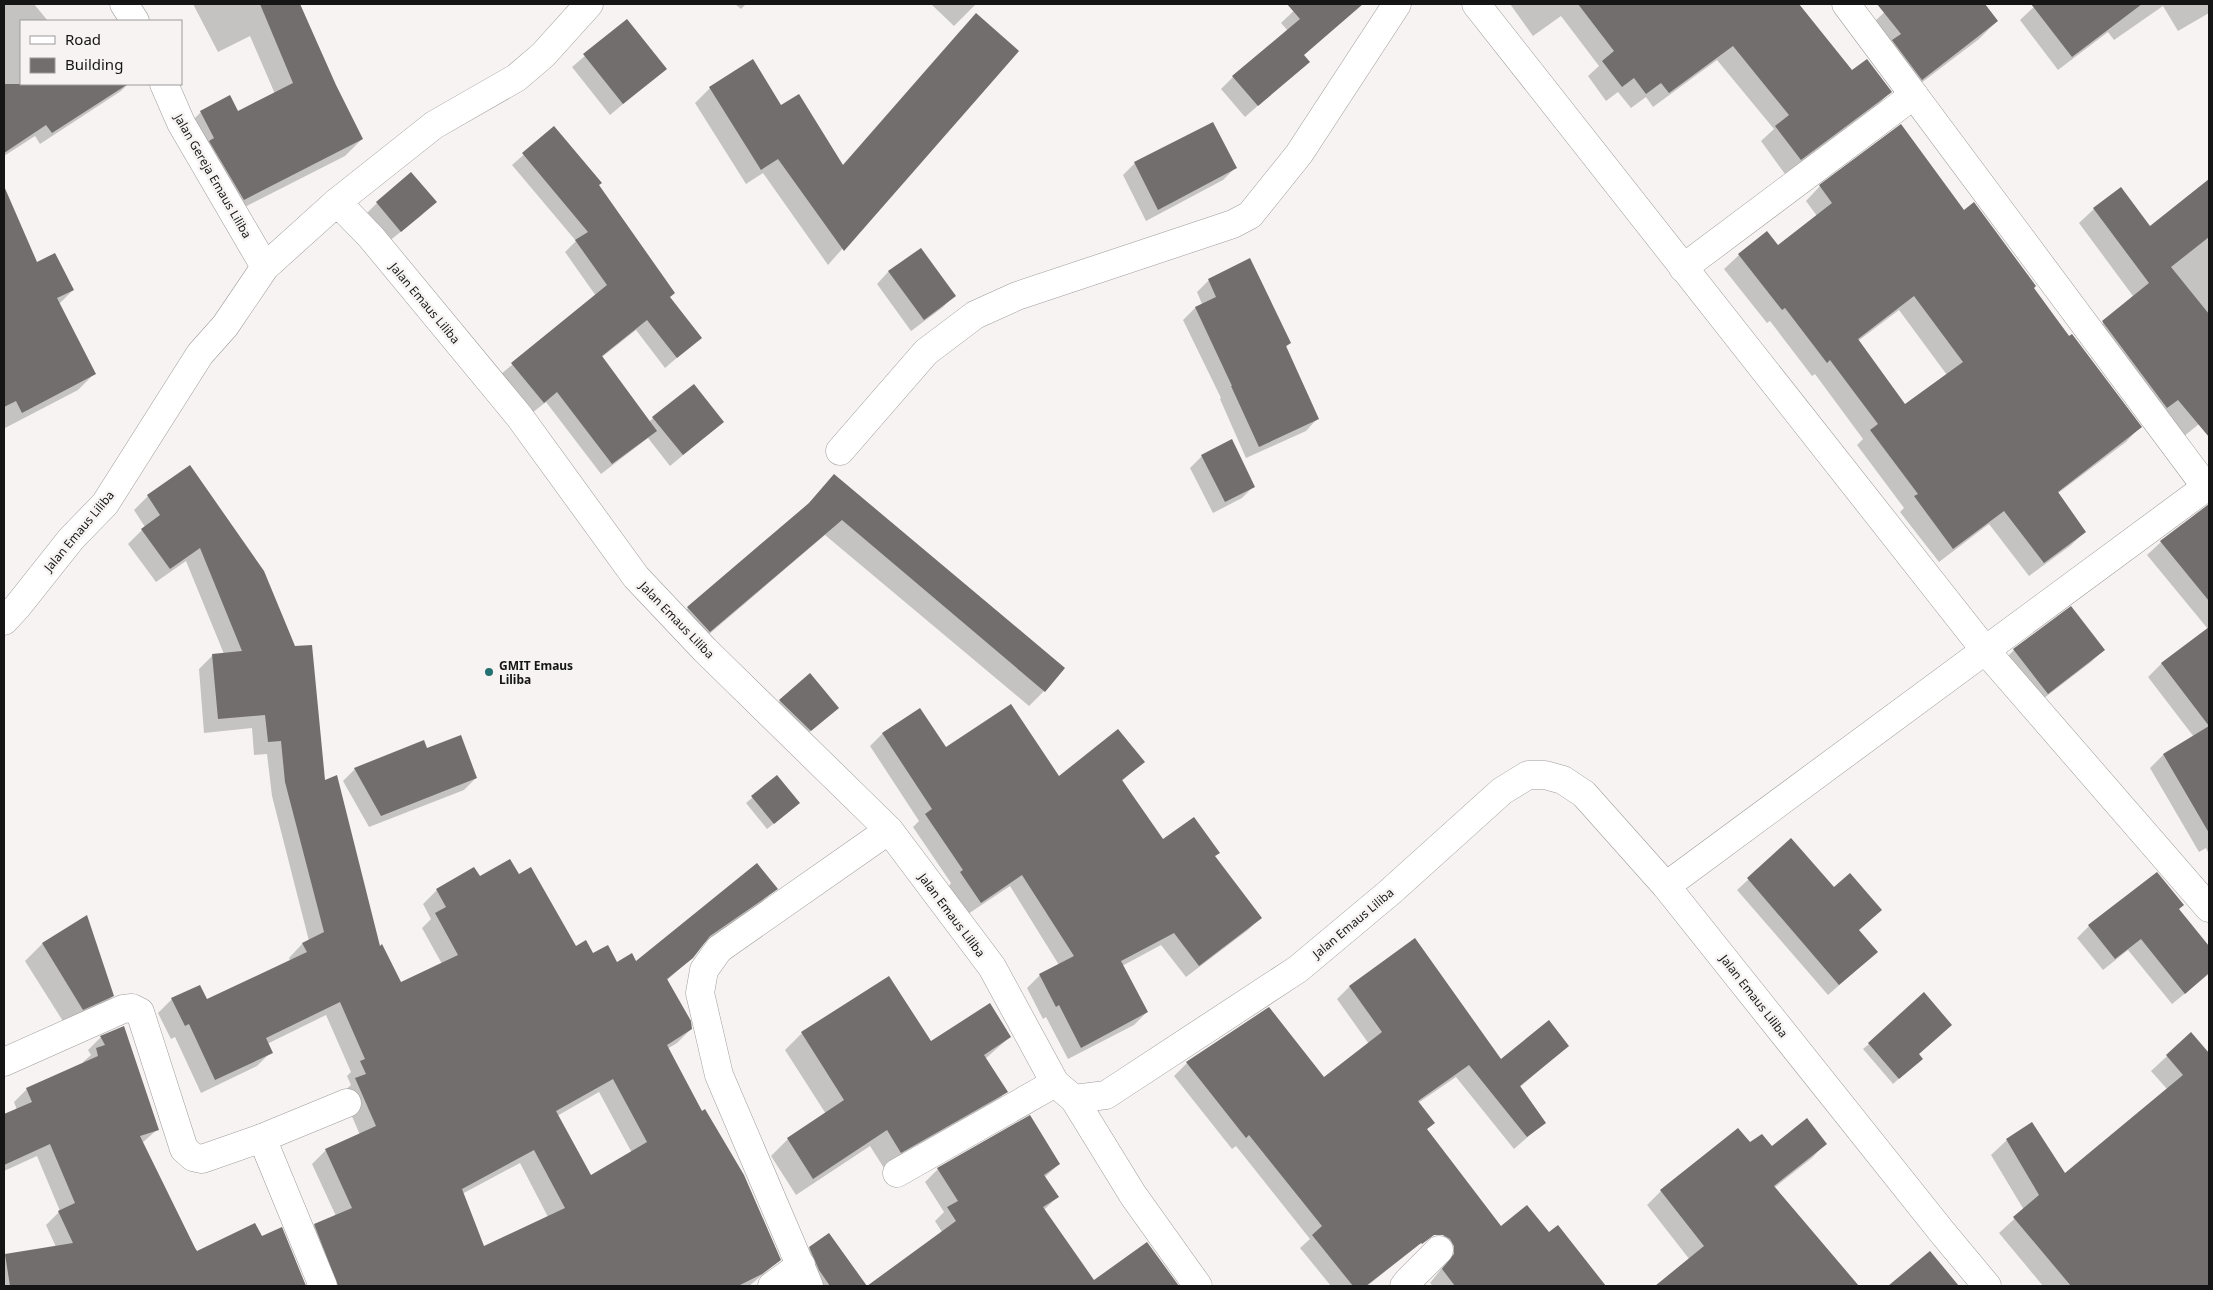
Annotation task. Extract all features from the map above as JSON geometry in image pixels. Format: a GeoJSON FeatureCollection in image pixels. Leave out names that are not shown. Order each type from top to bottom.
{"type":"FeatureCollection","features":[{"type":"Feature","properties":{"kind":"street"},"geometry":{"type":"LineString","coordinates":[[124,4],[134,20]]}},
{"type":"Feature","properties":{"kind":"street"},"geometry":{"type":"LineString","coordinates":[[337,202],[434,125],[516,78],[543,55],[589,4]]}},
{"type":"Feature","properties":{"kind":"street"},"geometry":{"type":"LineString","coordinates":[[840,451],[926,352],[975,315],[1017,296],[1233,224],[1250,215],[1299,154],[1397,4]]}},
{"type":"Feature","properties":{"kind":"street"},"geometry":{"type":"LineString","coordinates":[[1476,4],[1985,650],[2209,908]]}},
{"type":"Feature","properties":{"kind":"street"},"geometry":{"type":"LineString","coordinates":[[1666,886],[2208,486],[1846,4]]}},
{"type":"Feature","properties":{"kind":"street","name":"Jalan Gereja Emaus Liliba"},"geometry":{"type":"LineString","coordinates":[[164,85],[181,123],[266,267]]}},
{"type":"Feature","properties":{"kind":"street"},"geometry":{"type":"LineString","coordinates":[[1683,268],[1914,96]]}},
{"type":"Feature","properties":{"kind":"street","name":"Jalan Emaus Liliba"},"geometry":{"type":"LineString","coordinates":[[4,620],[72,539],[105,504],[200,354],[225,326],[266,267],[337,202],[370,237],[519,416],[636,577],[706,650],[889,830],[992,967],[1065,1091],[1106,1095],[1298,968],[1390,892],[1502,791],[1528,775],[1544,774],[1564,780],[1584,794],[1666,886],[1936,1225],[1987,1286]]}},
{"type":"Feature","properties":{"kind":"street"},"geometry":{"type":"LineString","coordinates":[[772,1286],[805,1276],[719,1075],[700,993],[704,970],[719,949],[889,830]]}},
{"type":"Feature","properties":{"kind":"street"},"geometry":{"type":"LineString","coordinates":[[4,1062],[123,1009],[132,1008],[140,1012],[184,1149],[193,1157],[202,1159],[262,1138],[347,1103]]}},
{"type":"Feature","properties":{"kind":"street"},"geometry":{"type":"LineString","coordinates":[[896,1173],[1065,1091],[1133,1195],[1198,1286]]}},
{"type":"Feature","properties":{"kind":"street"},"geometry":{"type":"LineString","coordinates":[[262,1138],[323,1286]]}},
{"type":"Feature","properties":{"kind":"street"},"geometry":{"type":"LineString","coordinates":[[1404,1286],[1439,1250]]}},
{"type":"Feature","properties":{"kind":"building"},"geometry":{"type":"Polygon","coordinates":[[[260,4],[300,4],[336,85],[363,139],[244,200],[209,141],[214,138],[200,111],[230,95],[238,111],[293,83],[260,4]]]}},
{"type":"Feature","properties":{"kind":"building"},"geometry":{"type":"Polygon","coordinates":[[[1287,4],[1363,4],[1304,55],[1310,62],[1258,106],[1232,76],[1300,19],[1287,4]]]}},
{"type":"Feature","properties":{"kind":"building"},"geometry":{"type":"Polygon","coordinates":[[[1578,4],[1799,4],[1852,70],[1867,59],[1892,92],[1801,160],[1775,126],[1789,115],[1733,46],[1669,93],[1661,83],[1646,94],[1634,78],[1622,87],[1602,61],[1614,51],[1578,4]]]}},
{"type":"Feature","properties":{"kind":"building"},"geometry":{"type":"Polygon","coordinates":[[[1877,4],[1985,4],[1998,21],[1922,80],[1892,40],[1901,34],[1877,4]]]}},
{"type":"Feature","properties":{"kind":"building"},"geometry":{"type":"Polygon","coordinates":[[[2031,4],[2142,4],[2072,57],[2031,4]]]}},
{"type":"Feature","properties":{"kind":"building"},"geometry":{"type":"Polygon","coordinates":[[[976,13],[1019,51],[844,251],[778,159],[761,170],[709,87],[753,59],[781,105],[799,94],[843,165],[976,13]]]}},
{"type":"Feature","properties":{"kind":"building"},"geometry":{"type":"Polygon","coordinates":[[[627,19],[667,69],[623,104],[583,54],[627,19]]]}},
{"type":"Feature","properties":{"kind":"building"},"geometry":{"type":"Polygon","coordinates":[[[4,84],[126,85],[52,133],[46,125],[4,153],[4,84]]]}},
{"type":"Feature","properties":{"kind":"building"},"geometry":{"type":"Polygon","coordinates":[[[1213,122],[1237,168],[1158,210],[1134,162],[1213,122]]]}},
{"type":"Feature","properties":{"kind":"building"},"geometry":{"type":"Polygon","coordinates":[[[1901,124],[1964,210],[1974,202],[2036,286],[2034,288],[2069,336],[2072,334],[2142,427],[2058,492],[2086,532],[2044,563],[2004,511],[1953,549],[1914,496],[1918,494],[1870,430],[1878,424],[1830,360],[1827,363],[1785,308],[1782,310],[1738,254],[1767,231],[1778,245],[1832,203],[1819,185],[1901,124]],[[1914,296],[1858,339],[1905,404],[1963,362],[1914,296]]]}},
{"type":"Feature","properties":{"kind":"building"},"geometry":{"type":"Polygon","coordinates":[[[554,126],[602,183],[599,185],[675,293],[670,297],[702,338],[677,358],[647,320],[602,356],[657,431],[612,464],[557,392],[544,403],[511,363],[607,285],[575,240],[588,232],[522,153],[554,126]]]}},
{"type":"Feature","properties":{"kind":"building"},"geometry":{"type":"Polygon","coordinates":[[[411,172],[437,202],[401,232],[376,202],[411,172]]]}},
{"type":"Feature","properties":{"kind":"building"},"geometry":{"type":"Polygon","coordinates":[[[2209,179],[2209,237],[2171,267],[2209,314],[2209,437],[2178,400],[2167,408],[2102,321],[2149,283],[2093,208],[2121,187],[2150,226],[2209,179]]]}},
{"type":"Feature","properties":{"kind":"building"},"geometry":{"type":"Polygon","coordinates":[[[4,186],[37,262],[55,253],[74,290],[57,298],[96,374],[22,413],[16,401],[4,407],[4,186]]]}},
{"type":"Feature","properties":{"kind":"building"},"geometry":{"type":"Polygon","coordinates":[[[921,248],[956,296],[924,320],[888,271],[921,248]]]}},
{"type":"Feature","properties":{"kind":"building"},"geometry":{"type":"Polygon","coordinates":[[[1250,258],[1291,343],[1286,346],[1319,419],[1259,447],[1195,307],[1216,297],[1208,279],[1250,258]]]}},
{"type":"Feature","properties":{"kind":"building"},"geometry":{"type":"Polygon","coordinates":[[[694,384],[724,422],[683,455],[652,417],[694,384]]]}},
{"type":"Feature","properties":{"kind":"building"},"geometry":{"type":"Polygon","coordinates":[[[1232,439],[1255,487],[1225,502],[1201,455],[1232,439]]]}},
{"type":"Feature","properties":{"kind":"building"},"geometry":{"type":"Polygon","coordinates":[[[190,465],[264,571],[295,646],[312,645],[325,780],[337,775],[380,946],[382,944],[401,982],[458,955],[435,913],[446,907],[436,889],[474,867],[480,876],[510,859],[519,874],[531,867],[576,946],[586,940],[593,953],[608,945],[617,962],[632,953],[636,961],[757,863],[778,889],[710,936],[693,958],[667,979],[691,1021],[692,1029],[667,1045],[702,1111],[705,1109],[744,1175],[781,1260],[762,1274],[738,1286],[338,1286],[314,1224],[352,1208],[325,1149],[376,1126],[355,1078],[366,1074],[360,1061],[365,1059],[340,1002],[266,1038],[273,1053],[215,1080],[189,1024],[185,1026],[171,998],[200,985],[207,999],[307,952],[302,943],[324,932],[285,782],[281,741],[268,742],[265,715],[218,719],[212,654],[242,651],[200,548],[170,569],[141,529],[160,515],[147,495],[190,465]],[[613,1079],[556,1111],[591,1175],[647,1142],[613,1079]],[[534,1150],[462,1189],[484,1246],[565,1208],[534,1150]]]}},
{"type":"Feature","properties":{"kind":"building"},"geometry":{"type":"Polygon","coordinates":[[[834,474],[1065,668],[1045,692],[842,520],[710,632],[687,607],[809,503],[834,474]]]}},
{"type":"Feature","properties":{"kind":"building"},"geometry":{"type":"Polygon","coordinates":[[[2209,504],[2209,601],[2160,541],[2209,504]]]}},
{"type":"Feature","properties":{"kind":"building"},"geometry":{"type":"Polygon","coordinates":[[[2071,606],[2105,650],[2048,694],[2013,649],[2071,606]]]}},
{"type":"Feature","properties":{"kind":"building"},"geometry":{"type":"Polygon","coordinates":[[[2209,627],[2209,726],[2161,663],[2209,627]]]}},
{"type":"Feature","properties":{"kind":"building"},"geometry":{"type":"Polygon","coordinates":[[[810,673],[839,708],[811,731],[779,700],[810,673]]]}},
{"type":"Feature","properties":{"kind":"building"},"geometry":{"type":"Polygon","coordinates":[[[1011,704],[1059,776],[1118,729],[1145,762],[1122,780],[1163,839],[1194,817],[1220,853],[1215,856],[1262,918],[1199,966],[1174,933],[1121,961],[1148,1012],[1081,1048],[1059,1005],[1056,1007],[1039,974],[1074,956],[1022,875],[981,903],[960,872],[963,870],[925,814],[932,809],[882,733],[920,708],[946,747],[1011,704]]]}},
{"type":"Feature","properties":{"kind":"building"},"geometry":{"type":"Polygon","coordinates":[[[2209,726],[2209,833],[2163,754],[2209,726]]]}},
{"type":"Feature","properties":{"kind":"building"},"geometry":{"type":"Polygon","coordinates":[[[461,735],[477,778],[381,816],[354,768],[424,740],[427,748],[461,735]]]}},
{"type":"Feature","properties":{"kind":"building"},"geometry":{"type":"Polygon","coordinates":[[[777,775],[800,803],[774,824],[751,796],[777,775]]]}},
{"type":"Feature","properties":{"kind":"building"},"geometry":{"type":"Polygon","coordinates":[[[1791,838],[1834,887],[1850,873],[1882,910],[1859,930],[1878,952],[1839,985],[1747,878],[1791,838]]]}},
{"type":"Feature","properties":{"kind":"building"},"geometry":{"type":"Polygon","coordinates":[[[2157,872],[2184,905],[2179,909],[2209,946],[2209,973],[2185,994],[2141,939],[2115,959],[2088,925],[2157,872]]]}},
{"type":"Feature","properties":{"kind":"building"},"geometry":{"type":"Polygon","coordinates":[[[87,915],[114,996],[83,1010],[42,943],[87,915]]]}},
{"type":"Feature","properties":{"kind":"building"},"geometry":{"type":"Polygon","coordinates":[[[1415,938],[1501,1059],[1549,1020],[1569,1046],[1520,1086],[1546,1123],[1527,1137],[1469,1065],[1418,1101],[1435,1123],[1427,1129],[1501,1226],[1527,1205],[1549,1232],[1558,1225],[1606,1286],[1455,1286],[1442,1269],[1454,1254],[1454,1246],[1450,1239],[1443,1235],[1434,1235],[1366,1286],[1353,1286],[1312,1235],[1322,1226],[1249,1135],[1246,1138],[1186,1062],[1269,1007],[1324,1077],[1382,1032],[1349,986],[1415,938]]]}},
{"type":"Feature","properties":{"kind":"building"},"geometry":{"type":"Polygon","coordinates":[[[889,976],[931,1041],[990,1003],[1011,1037],[984,1055],[1008,1092],[901,1153],[887,1130],[813,1179],[787,1138],[844,1100],[801,1032],[889,976]]]}},
{"type":"Feature","properties":{"kind":"building"},"geometry":{"type":"Polygon","coordinates":[[[1924,992],[1952,1025],[1919,1054],[1923,1059],[1899,1079],[1868,1043],[1924,992]]]}},
{"type":"Feature","properties":{"kind":"building"},"geometry":{"type":"Polygon","coordinates":[[[124,1026],[159,1130],[140,1136],[197,1251],[255,1223],[262,1236],[282,1227],[306,1286],[10,1286],[5,1254],[73,1243],[58,1211],[75,1203],[50,1144],[4,1165],[4,1114],[32,1102],[26,1088],[98,1056],[96,1048],[105,1045],[100,1036],[124,1026]]]}},
{"type":"Feature","properties":{"kind":"building"},"geometry":{"type":"Polygon","coordinates":[[[2191,1032],[2209,1053],[2209,1286],[2071,1286],[2013,1217],[2039,1195],[2006,1139],[2032,1122],[2065,1173],[2183,1075],[2166,1055],[2191,1032]]]}},
{"type":"Feature","properties":{"kind":"building"},"geometry":{"type":"Polygon","coordinates":[[[1030,1115],[1060,1164],[1044,1175],[1059,1197],[1043,1207],[1094,1280],[1147,1242],[1179,1286],[867,1286],[956,1221],[947,1207],[958,1201],[937,1168],[1030,1115]]]}},
{"type":"Feature","properties":{"kind":"building"},"geometry":{"type":"Polygon","coordinates":[[[1807,1118],[1827,1144],[1774,1186],[1859,1286],[1655,1286],[1704,1246],[1660,1190],[1738,1128],[1750,1142],[1762,1134],[1772,1146],[1807,1118]]]}},
{"type":"Feature","properties":{"kind":"building"},"geometry":{"type":"Polygon","coordinates":[[[829,1233],[867,1286],[830,1286],[819,1270],[809,1247],[829,1233]]]}},
{"type":"Feature","properties":{"kind":"building"},"geometry":{"type":"Polygon","coordinates":[[[1930,1251],[1959,1286],[1888,1286],[1930,1251]]]}},
{"type":"Feature","properties":{"kind":"place","name":"GMIT Emaus Liliba"},"geometry":{"type":"Point","coordinates":[489,672]}}]}
